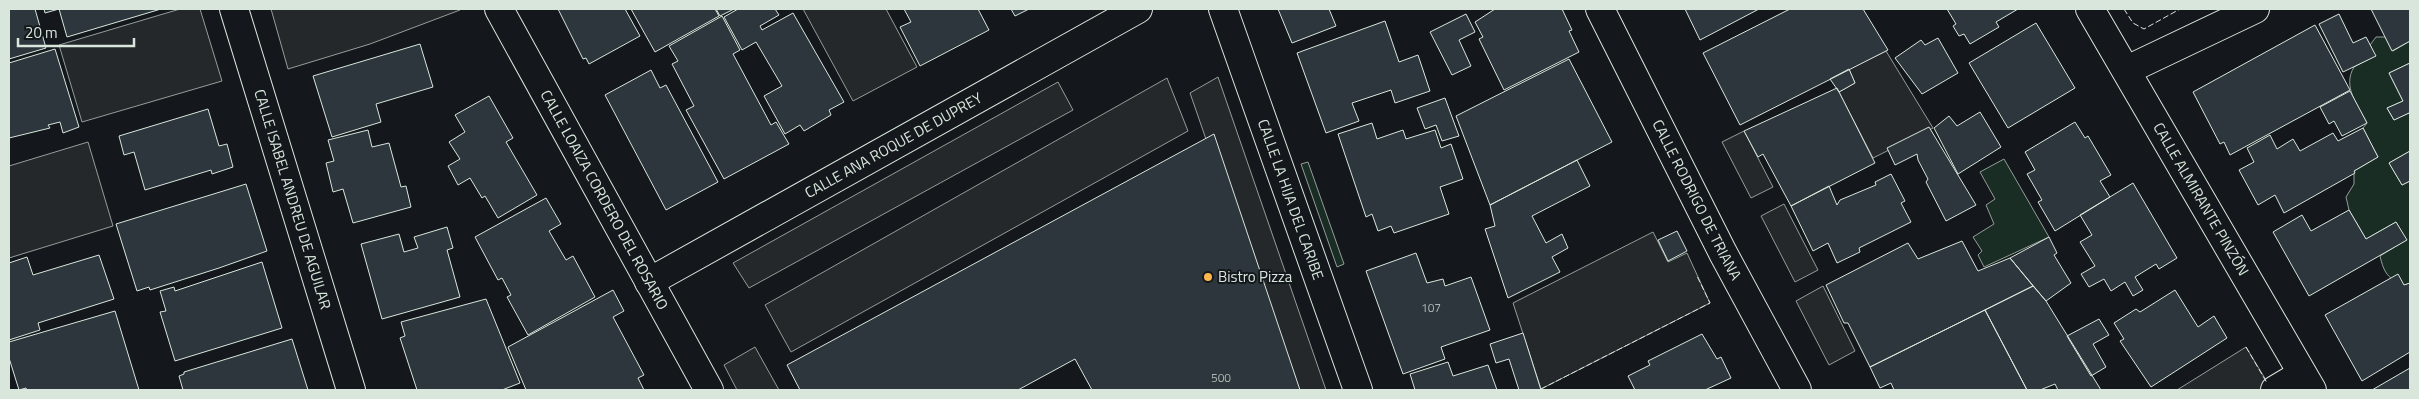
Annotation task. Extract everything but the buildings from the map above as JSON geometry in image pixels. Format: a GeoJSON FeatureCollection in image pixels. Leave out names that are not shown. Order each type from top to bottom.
{"type":"FeatureCollection","features":[{"type":"Feature","properties":{"kind":"street","name":"CALLE ISABEL ANDREU DE AGUILAR"},"geometry":{"type":"LineString","coordinates":[[234,9],[351,390]]}},
{"type":"Feature","properties":{"kind":"street","name":"CALLE LOAIZA CORDERO DEL ROSARIO"},"geometry":{"type":"LineString","coordinates":[[500,9],[709,390]]}},
{"type":"Feature","properties":{"kind":"street","name":"CALLE ANA ROQUE DE DUPREY"},"geometry":{"type":"LineString","coordinates":[[649,282],[1138,9]]}},
{"type":"Feature","properties":{"kind":"street","name":"CALLE LA HIJA DEL CARIBE"},"geometry":{"type":"LineString","coordinates":[[1223,9],[1358,390]]}},
{"type":"Feature","properties":{"kind":"street","name":"CALLE RODRIGO DE TRIANA"},"geometry":{"type":"LineString","coordinates":[[1600,9],[1723,253],[1797,390]]}},
{"type":"Feature","properties":{"kind":"street","name":"CALLE ALMIRANTE PINZÓN"},"geometry":{"type":"LineString","coordinates":[[2090,9],[2307,382]]}},
{"type":"Feature","properties":{"kind":"street"},"geometry":{"type":"LineString","coordinates":[[2127,70],[2255,9]]}},
{"type":"Feature","properties":{"kind":"street"},"geometry":{"type":"LineString","coordinates":[[2275,390],[2307,382]]}},
{"type":"Feature","properties":{"kind":"green space"},"geometry":{"type":"Polygon","coordinates":[[[2376,37],[2385,37],[2393,51],[2410,41],[2410,63],[2389,73],[2403,101],[2387,108],[2394,120],[2409,113],[2410,116],[2410,151],[2389,163],[2402,185],[2410,181],[2410,283],[2404,285],[2390,278],[2383,267],[2380,256],[2406,240],[2396,222],[2366,239],[2349,210],[2346,197],[2354,184],[2354,171],[2378,157],[2363,128],[2367,123],[2350,89],[2351,74],[2354,67],[2375,56],[2370,45],[2376,37]]]}},
{"type":"Feature","properties":{"kind":"green space"},"geometry":{"type":"Polygon","coordinates":[[[2004,159],[2049,237],[1984,267],[1978,255],[1982,251],[1973,237],[1994,224],[1986,205],[1995,199],[1980,172],[2004,159]]]}},
{"type":"Feature","properties":{"kind":"green space"},"geometry":{"type":"Polygon","coordinates":[[[1308,162],[1344,264],[1337,267],[1301,164],[1308,162]]]}},
{"type":"Feature","properties":{"kind":"shaded area"},"geometry":{"type":"Polygon","coordinates":[[[180,9],[200,9],[222,81],[82,122],[59,45],[180,9]]]}},
{"type":"Feature","properties":{"kind":"shaded area"},"geometry":{"type":"Polygon","coordinates":[[[271,9],[460,10],[370,44],[288,69],[271,9]]]}},
{"type":"Feature","properties":{"kind":"shaded area"},"geometry":{"type":"Polygon","coordinates":[[[803,9],[886,9],[917,67],[853,101],[803,9]]]}},
{"type":"Feature","properties":{"kind":"shaded area"},"geometry":{"type":"Polygon","coordinates":[[[1886,51],[1933,128],[1873,158],[1839,92],[1855,83],[1849,69],[1886,51]]]}},
{"type":"Feature","properties":{"kind":"shaded area"},"geometry":{"type":"Polygon","coordinates":[[[1218,77],[1326,390],[1293,390],[1190,93],[1218,77]]]}},
{"type":"Feature","properties":{"kind":"shaded area"},"geometry":{"type":"Polygon","coordinates":[[[1167,78],[1188,131],[791,352],[765,305],[1167,78]]]}},
{"type":"Feature","properties":{"kind":"shaded area"},"geometry":{"type":"Polygon","coordinates":[[[1058,82],[1073,110],[749,288],[733,263],[1058,82]]]}},
{"type":"Feature","properties":{"kind":"shaded area"},"geometry":{"type":"Polygon","coordinates":[[[1744,131],[1773,187],[1751,198],[1722,142],[1744,131]]]}},
{"type":"Feature","properties":{"kind":"shaded area"},"geometry":{"type":"Polygon","coordinates":[[[88,142],[113,226],[9,258],[9,166],[88,142]]]}},
{"type":"Feature","properties":{"kind":"shaded area"},"geometry":{"type":"Polygon","coordinates":[[[1784,204],[1818,270],[1795,282],[1761,216],[1784,204]]]}},
{"type":"Feature","properties":{"kind":"shaded area"},"geometry":{"type":"Polygon","coordinates":[[[1653,232],[1668,262],[1687,253],[1710,303],[1541,389],[1513,303],[1653,232]]]}},
{"type":"Feature","properties":{"kind":"shaded area"},"geometry":{"type":"Polygon","coordinates":[[[1823,286],[1855,351],[1829,365],[1796,301],[1823,286]]]}},
{"type":"Feature","properties":{"kind":"shaded area"},"geometry":{"type":"Polygon","coordinates":[[[755,347],[779,390],[737,390],[724,365],[755,347]]]}},
{"type":"Feature","properties":{"kind":"shaded area"},"geometry":{"type":"Polygon","coordinates":[[[2246,347],[2272,390],[2177,390],[2246,347]]]}},
{"type":"Feature","properties":{"kind":"fence"},"geometry":{"type":"LineString","coordinates":[[2124,9],[2133,23],[2144,29],[2180,9]]}},
{"type":"Feature","properties":{"kind":"fence"},"geometry":{"type":"LineString","coordinates":[[1541,389],[1710,303],[1697,276]]}},
{"type":"Feature","properties":{"kind":"fence"},"geometry":{"type":"LineString","coordinates":[[2246,347],[2267,383]]}},
{"type":"Feature","properties":{"kind":"place","name":"Bistro Pizza"},"geometry":{"type":"Point","coordinates":[1208,277]}}]}
